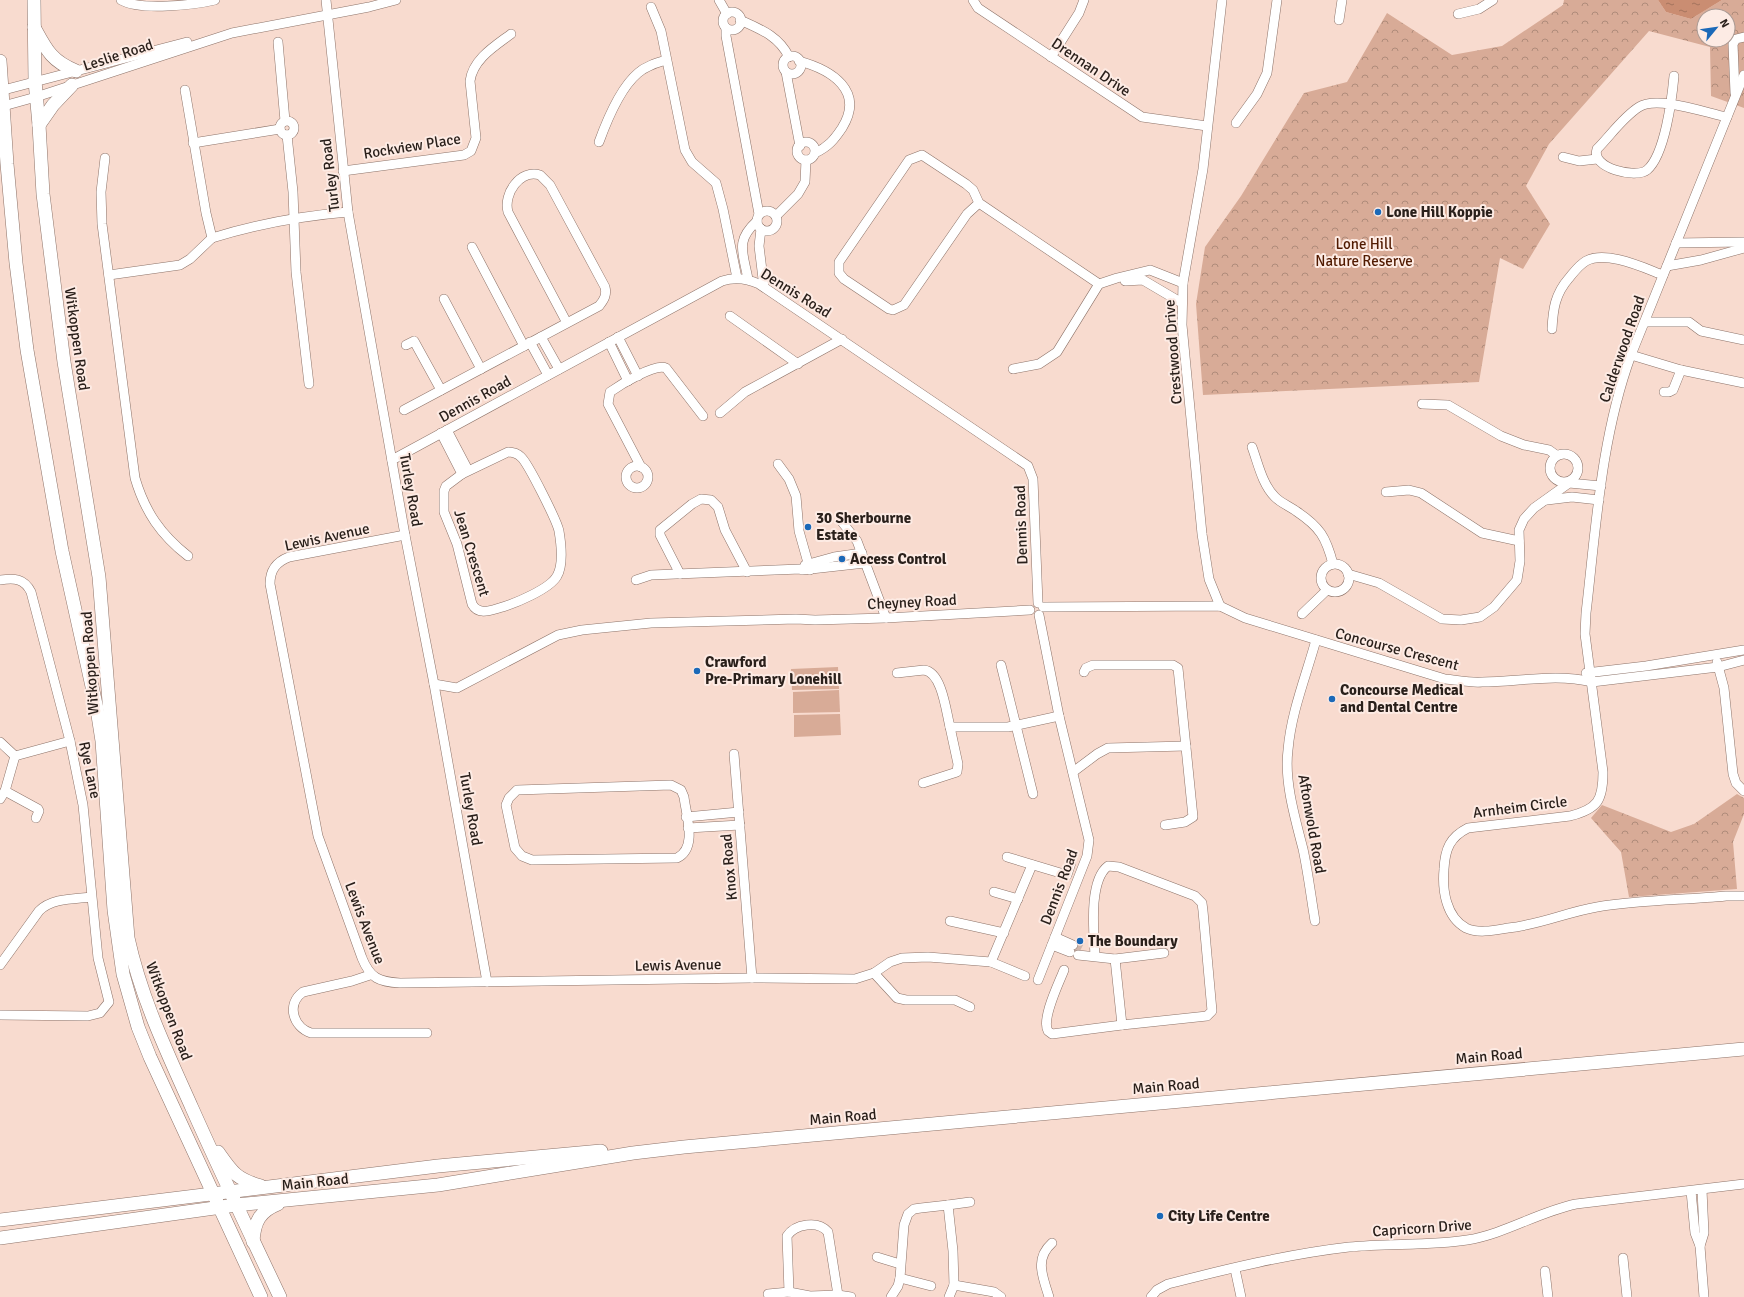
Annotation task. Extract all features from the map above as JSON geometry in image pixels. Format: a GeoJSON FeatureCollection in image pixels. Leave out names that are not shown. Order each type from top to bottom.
{"type":"FeatureCollection","features":[{"type":"Feature","properties":{"kind":"main road","name":"Witkoppen Road"},"geometry":{"type":"LineString","coordinates":[[34,0],[33,25],[35,81],[43,194],[52,275],[78,456],[99,577],[128,938],[144,996],[201,1128],[280,1297]]}},
{"type":"Feature","properties":{"kind":"main road"},"geometry":{"type":"LineString","coordinates":[[33,25],[53,58],[76,72]]}},
{"type":"Feature","properties":{"kind":"main road","name":"Witkoppen Road"},"geometry":{"type":"LineString","coordinates":[[0,61],[3,159],[27,350],[62,551],[97,708],[102,741],[114,910],[123,974],[138,1027],[150,1057],[212,1194],[261,1297]]}},
{"type":"Feature","properties":{"kind":"main road"},"geometry":{"type":"LineString","coordinates":[[39,125],[53,105],[72,85]]}},
{"type":"Feature","properties":{"kind":"main road","name":"Main Road"},"geometry":{"type":"LineString","coordinates":[[0,1238],[236,1205],[438,1185],[633,1153],[1744,1049]]}},
{"type":"Feature","properties":{"kind":"main road","name":"Main Road"},"geometry":{"type":"LineString","coordinates":[[1702,1054],[1744,1056]]}},
{"type":"Feature","properties":{"kind":"main road"},"geometry":{"type":"LineString","coordinates":[[201,1128],[236,1176],[245,1182],[263,1186]]}},
{"type":"Feature","properties":{"kind":"main road","name":"Main Road"},"geometry":{"type":"LineString","coordinates":[[0,1220],[212,1194],[263,1186],[438,1166],[588,1152],[604,1151],[633,1153]]}},
{"type":"Feature","properties":{"kind":"main road"},"geometry":{"type":"LineString","coordinates":[[253,1242],[255,1225],[260,1216],[269,1208],[286,1201]]}},
{"type":"Feature","properties":{"kind":"street"},"geometry":{"type":"LineString","coordinates":[[121,0],[129,3],[165,6],[215,0]]}},
{"type":"Feature","properties":{"kind":"street","name":"Turley Road"},"geometry":{"type":"LineString","coordinates":[[326,0],[348,212],[405,535],[434,684],[487,982]]}},
{"type":"Feature","properties":{"kind":"street","name":"Leslie Road"},"geometry":{"type":"LineString","coordinates":[[2,106],[36,97],[208,40],[240,31],[327,15],[396,0]]}},
{"type":"Feature","properties":{"kind":"street"},"geometry":{"type":"LineString","coordinates":[[719,0],[727,14]]}},
{"type":"Feature","properties":{"kind":"street","name":"Drennan Drive"},"geometry":{"type":"LineString","coordinates":[[973,0],[978,8],[1142,117],[1207,126]]}},
{"type":"Feature","properties":{"kind":"street"},"geometry":{"type":"LineString","coordinates":[[1051,57],[1079,13],[1084,0]]}},
{"type":"Feature","properties":{"kind":"street","name":"Crestwood Drive"},"geometry":{"type":"LineString","coordinates":[[1220,606],[1209,579],[1202,534],[1182,325],[1182,302],[1183,283],[1202,177],[1222,0]]}},
{"type":"Feature","properties":{"kind":"street"},"geometry":{"type":"LineString","coordinates":[[1236,123],[1257,94],[1267,73],[1277,0]]}},
{"type":"Feature","properties":{"kind":"street"},"geometry":{"type":"LineString","coordinates":[[1339,20],[1342,0]]}},
{"type":"Feature","properties":{"kind":"street"},"geometry":{"type":"LineString","coordinates":[[1458,14],[1479,9],[1493,0]]}},
{"type":"Feature","properties":{"kind":"street"},"geometry":{"type":"LineString","coordinates":[[651,7],[661,31],[685,150],[692,162],[716,183],[737,278]]}},
{"type":"Feature","properties":{"kind":"street"},"geometry":{"type":"LineString","coordinates":[[727,14],[735,13],[740,20],[769,33],[785,48],[789,57]]}},
{"type":"Feature","properties":{"kind":"street"},"geometry":{"type":"LineString","coordinates":[[727,14],[723,21],[726,28],[761,229],[760,254],[764,287]]}},
{"type":"Feature","properties":{"kind":"street"},"geometry":{"type":"LineString","coordinates":[[726,28],[732,30],[737,28],[740,20]]}},
{"type":"Feature","properties":{"kind":"street","name":"Rockview Place"},"geometry":{"type":"LineString","coordinates":[[343,171],[464,155],[471,150],[474,146],[476,138],[470,81],[471,74],[483,56],[511,34]]}},
{"type":"Feature","properties":{"kind":"street","name":"Calderwood Road"},"geometry":{"type":"LineString","coordinates":[[1735,96],[1733,44],[1736,39],[1744,37]]}},
{"type":"Feature","properties":{"kind":"street","name":"Leslie Road"},"geometry":{"type":"LineString","coordinates":[[1,91],[171,46],[197,40],[208,40]]}},
{"type":"Feature","properties":{"kind":"street"},"geometry":{"type":"LineString","coordinates":[[278,42],[284,129],[293,192],[296,272],[309,384]]}},
{"type":"Feature","properties":{"kind":"street"},"geometry":{"type":"LineString","coordinates":[[789,57],[795,57],[799,61],[815,66],[841,82],[847,90],[850,102],[849,116],[836,138],[830,144],[815,153],[812,158],[806,160],[799,156],[798,151],[800,146],[786,72],[783,65],[785,60],[789,57]]}},
{"type":"Feature","properties":{"kind":"street"},"geometry":{"type":"LineString","coordinates":[[598,142],[617,102],[638,73],[649,66],[666,60]]}},
{"type":"Feature","properties":{"kind":"street"},"geometry":{"type":"LineString","coordinates":[[786,72],[792,74],[797,72],[800,67],[799,61]]}},
{"type":"Feature","properties":{"kind":"street","name":"Calderwood Road"},"geometry":{"type":"LineString","coordinates":[[1590,672],[1585,634],[1586,613],[1601,486],[1618,392],[1631,355],[1744,75]]}},
{"type":"Feature","properties":{"kind":"street"},"geometry":{"type":"LineString","coordinates":[[1563,157],[1580,161],[1597,159],[1606,166],[1617,170],[1639,174],[1645,172],[1652,165],[1669,118],[1674,76]]}},
{"type":"Feature","properties":{"kind":"street"},"geometry":{"type":"LineString","coordinates":[[185,90],[193,144],[212,238]]}},
{"type":"Feature","properties":{"kind":"street"},"geometry":{"type":"LineString","coordinates":[[1597,159],[1597,149],[1638,107],[1648,104],[1671,104],[1727,117]]}},
{"type":"Feature","properties":{"kind":"street"},"geometry":{"type":"LineString","coordinates":[[193,144],[284,129]]}},
{"type":"Feature","properties":{"kind":"street"},"geometry":{"type":"LineString","coordinates":[[800,146],[804,143],[810,143],[814,147],[815,153]]}},
{"type":"Feature","properties":{"kind":"street"},"geometry":{"type":"LineString","coordinates":[[979,203],[967,214],[904,305],[889,309],[844,279],[839,273],[839,262],[909,160],[913,157],[922,155],[966,184],[973,190],[979,203],[1099,284]]}},
{"type":"Feature","properties":{"kind":"street"},"geometry":{"type":"LineString","coordinates":[[105,158],[100,192],[101,209],[135,478],[141,498],[158,528],[171,543],[188,556]]}},
{"type":"Feature","properties":{"kind":"street"},"geometry":{"type":"LineString","coordinates":[[776,216],[798,194],[805,182],[806,160]]}},
{"type":"Feature","properties":{"kind":"street"},"geometry":{"type":"LineString","coordinates":[[404,410],[599,306],[605,298],[606,292],[550,185],[540,175],[528,174],[518,181],[509,194],[506,205],[508,212],[567,323]]}},
{"type":"Feature","properties":{"kind":"street"},"geometry":{"type":"LineString","coordinates":[[748,279],[742,238],[746,230],[758,218],[768,211],[776,216],[777,223],[774,229],[767,232],[761,229]]}},
{"type":"Feature","properties":{"kind":"street"},"geometry":{"type":"LineString","coordinates":[[109,275],[180,265],[190,259],[212,238],[250,226],[293,218],[348,212]]}},
{"type":"Feature","properties":{"kind":"street"},"geometry":{"type":"LineString","coordinates":[[1676,243],[1744,242]]}},
{"type":"Feature","properties":{"kind":"street"},"geometry":{"type":"LineString","coordinates":[[472,247],[527,344],[548,375]]}},
{"type":"Feature","properties":{"kind":"street"},"geometry":{"type":"LineString","coordinates":[[1667,266],[1701,260],[1744,248]]}},
{"type":"Feature","properties":{"kind":"street"},"geometry":{"type":"LineString","coordinates":[[744,254],[760,254]]}},
{"type":"Feature","properties":{"kind":"street"},"geometry":{"type":"LineString","coordinates":[[1552,329],[1553,309],[1558,294],[1574,273],[1588,260],[1601,258],[1616,260],[1663,275]]}},
{"type":"Feature","properties":{"kind":"street"},"geometry":{"type":"LineString","coordinates":[[1112,281],[1117,278],[1150,270],[1183,283]]}},
{"type":"Feature","properties":{"kind":"street","name":"Dennis Road"},"geometry":{"type":"LineString","coordinates":[[392,460],[722,281],[737,278],[748,279],[764,287],[1028,466],[1034,479],[1040,608],[1059,716],[1088,831],[1089,847],[1038,980]]}},
{"type":"Feature","properties":{"kind":"street"},"geometry":{"type":"LineString","coordinates":[[1013,369],[1039,364],[1057,352],[1099,284],[1112,281],[1143,280],[1182,302]]}},
{"type":"Feature","properties":{"kind":"street"},"geometry":{"type":"LineString","coordinates":[[444,299],[481,369]]}},
{"type":"Feature","properties":{"kind":"street"},"geometry":{"type":"LineString","coordinates":[[730,316],[798,364]]}},
{"type":"Feature","properties":{"kind":"street"},"geometry":{"type":"LineString","coordinates":[[1645,322],[1689,322],[1701,331],[1744,340]]}},
{"type":"Feature","properties":{"kind":"street"},"geometry":{"type":"LineString","coordinates":[[541,337],[559,369]]}},
{"type":"Feature","properties":{"kind":"street"},"geometry":{"type":"LineString","coordinates":[[618,337],[638,376]]}},
{"type":"Feature","properties":{"kind":"street"},"geometry":{"type":"LineString","coordinates":[[720,413],[745,392],[842,339]]}},
{"type":"Feature","properties":{"kind":"street"},"geometry":{"type":"LineString","coordinates":[[406,345],[414,341],[441,390]]}},
{"type":"Feature","properties":{"kind":"street"},"geometry":{"type":"LineString","coordinates":[[609,342],[628,381]]}},
{"type":"Feature","properties":{"kind":"street"},"geometry":{"type":"LineString","coordinates":[[1631,355],[1681,370],[1744,383]]}},
{"type":"Feature","properties":{"kind":"street"},"geometry":{"type":"LineString","coordinates":[[641,467],[608,404],[610,392],[628,381],[657,367],[666,368],[703,416]]}},
{"type":"Feature","properties":{"kind":"street"},"geometry":{"type":"LineString","coordinates":[[1664,392],[1673,390],[1681,370]]}},
{"type":"Feature","properties":{"kind":"street"},"geometry":{"type":"LineString","coordinates":[[1348,574],[1379,583],[1442,619],[1472,619],[1486,614],[1517,580],[1520,561],[1520,530],[1524,519],[1534,508],[1547,500],[1576,475],[1578,470],[1576,460],[1568,454],[1556,455],[1549,450],[1524,445],[1501,436],[1448,405],[1422,404]]}},
{"type":"Feature","properties":{"kind":"street"},"geometry":{"type":"LineString","coordinates":[[444,432],[465,472]]}},
{"type":"Feature","properties":{"kind":"street"},"geometry":{"type":"LineString","coordinates":[[1252,447],[1271,492],[1280,501],[1312,522],[1320,531],[1326,540],[1333,564]]}},
{"type":"Feature","properties":{"kind":"street","name":"Jean Crescent"},"geometry":{"type":"LineString","coordinates":[[508,452],[514,452],[524,459],[559,530],[559,572],[552,582],[511,604],[490,611],[480,611],[475,609],[469,595],[458,544],[443,507],[444,491],[446,486],[465,472],[508,452]]}},
{"type":"Feature","properties":{"kind":"street"},"geometry":{"type":"LineString","coordinates":[[1556,455],[1549,465],[1551,475],[1558,481],[1601,486]]}},
{"type":"Feature","properties":{"kind":"street"},"geometry":{"type":"LineString","coordinates":[[778,464],[789,479],[796,496],[799,531],[807,567]]}},
{"type":"Feature","properties":{"kind":"street"},"geometry":{"type":"LineString","coordinates":[[1386,492],[1409,490],[1421,493],[1473,528],[1495,536],[1519,541]]}},
{"type":"Feature","properties":{"kind":"street"},"geometry":{"type":"LineString","coordinates":[[1547,500],[1572,497],[1599,500]]}},
{"type":"Feature","properties":{"kind":"street"},"geometry":{"type":"LineString","coordinates":[[680,574],[660,535],[660,530],[692,504],[706,499],[714,501],[718,506],[725,530],[747,572]]}},
{"type":"Feature","properties":{"kind":"street"},"geometry":{"type":"LineString","coordinates":[[842,522],[853,534],[862,553],[886,618]]}},
{"type":"Feature","properties":{"kind":"street","name":"Lewis Avenue"},"geometry":{"type":"LineString","coordinates":[[405,535],[289,557],[279,561],[270,575],[271,592],[318,836],[362,958],[370,975],[393,983],[752,978],[855,979],[874,973],[890,962],[912,957],[991,962],[1025,976]]}},
{"type":"Feature","properties":{"kind":"street"},"geometry":{"type":"LineString","coordinates":[[807,567],[834,557],[862,553]]}},
{"type":"Feature","properties":{"kind":"street"},"geometry":{"type":"LineString","coordinates":[[636,580],[651,575],[747,572],[865,562]]}},
{"type":"Feature","properties":{"kind":"street"},"geometry":{"type":"LineString","coordinates":[[1333,564],[1343,567],[1348,574],[1348,584],[1345,588],[1336,592],[1327,590],[1323,586],[1321,577],[1325,568],[1333,564]]}},
{"type":"Feature","properties":{"kind":"street","name":"Rye Lane"},"geometry":{"type":"LineString","coordinates":[[0,580],[13,578],[25,582],[31,592],[70,741],[83,805],[98,958],[109,997],[107,1006],[100,1013],[88,1016],[0,1015]]}},
{"type":"Feature","properties":{"kind":"street"},"geometry":{"type":"LineString","coordinates":[[1302,614],[1327,590]]}},
{"type":"Feature","properties":{"kind":"street"},"geometry":{"type":"LineString","coordinates":[[1040,608],[1220,606]]}},
{"type":"Feature","properties":{"kind":"street","name":"Concourse Crescent"},"geometry":{"type":"LineString","coordinates":[[1220,606],[1245,618],[1445,679],[1482,682],[1573,677],[1590,672],[1646,666],[1716,656],[1744,650]]}},
{"type":"Feature","properties":{"kind":"street","name":"Cheyney Road"},"geometry":{"type":"LineString","coordinates":[[434,684],[458,688],[558,635],[582,630],[650,623],[796,618],[816,620],[886,618],[1030,610],[1033,615],[1040,608]]}},
{"type":"Feature","properties":{"kind":"street","name":"Aftonwold Road"},"geometry":{"type":"LineString","coordinates":[[1315,921],[1304,857],[1293,812],[1287,757],[1293,719],[1316,640]]}},
{"type":"Feature","properties":{"kind":"street"},"geometry":{"type":"LineString","coordinates":[[1716,656],[1724,688],[1733,774],[1736,783],[1744,791]]}},
{"type":"Feature","properties":{"kind":"street","name":"Concourse Crescent"},"geometry":{"type":"LineString","coordinates":[[1573,677],[1592,682],[1718,667],[1744,660]]}},
{"type":"Feature","properties":{"kind":"street"},"geometry":{"type":"LineString","coordinates":[[1001,665],[1033,794]]}},
{"type":"Feature","properties":{"kind":"street"},"geometry":{"type":"LineString","coordinates":[[1084,672],[1086,668],[1093,665],[1176,666],[1178,671],[1193,817],[1185,822],[1165,825]]}},
{"type":"Feature","properties":{"kind":"street"},"geometry":{"type":"LineString","coordinates":[[897,673],[924,670],[932,673],[938,681],[950,727],[958,764],[957,772],[923,783]]}},
{"type":"Feature","properties":{"kind":"street","name":"Arnheim Circle"},"geometry":{"type":"LineString","coordinates":[[1590,672],[1603,772],[1603,785],[1599,800],[1590,810],[1570,816],[1474,826],[1458,833],[1449,843],[1444,857],[1443,879],[1445,896],[1455,920],[1467,928],[1490,930],[1524,926],[1599,907],[1726,896],[1744,896]]}},
{"type":"Feature","properties":{"kind":"street"},"geometry":{"type":"LineString","coordinates":[[950,727],[1016,726],[1059,716]]}},
{"type":"Feature","properties":{"kind":"street"},"geometry":{"type":"LineString","coordinates":[[15,756],[70,741]]}},
{"type":"Feature","properties":{"kind":"street"},"geometry":{"type":"LineString","coordinates":[[0,742],[15,756]]}},
{"type":"Feature","properties":{"kind":"street"},"geometry":{"type":"LineString","coordinates":[[1073,772],[1097,754],[1108,748],[1186,746]]}},
{"type":"Feature","properties":{"kind":"street","name":"Knox Road"},"geometry":{"type":"LineString","coordinates":[[734,754],[752,978]]}},
{"type":"Feature","properties":{"kind":"street"},"geometry":{"type":"LineString","coordinates":[[15,756],[3,795],[38,809],[39,811],[36,818]]}},
{"type":"Feature","properties":{"kind":"street"},"geometry":{"type":"LineString","coordinates":[[671,785],[678,788],[683,793],[686,817],[688,828],[688,847],[680,856],[673,859],[532,860],[522,856],[515,848],[506,805],[511,795],[521,789],[671,785]]}},
{"type":"Feature","properties":{"kind":"street"},"geometry":{"type":"LineString","coordinates":[[686,817],[739,812]]}},
{"type":"Feature","properties":{"kind":"street"},"geometry":{"type":"LineString","coordinates":[[688,828],[740,825]]}},
{"type":"Feature","properties":{"kind":"street"},"geometry":{"type":"LineString","coordinates":[[1007,857],[1067,875],[1071,863]]}},
{"type":"Feature","properties":{"kind":"street"},"geometry":{"type":"LineString","coordinates":[[991,962],[1032,864]]}},
{"type":"Feature","properties":{"kind":"street"},"geometry":{"type":"LineString","coordinates":[[1064,970],[1047,1017],[1045,1027],[1048,1032],[1052,1034],[1207,1016],[1211,1014],[1210,977],[1202,903],[1192,895],[1119,867],[1108,866],[1104,869],[1101,876],[1081,952]]}},
{"type":"Feature","properties":{"kind":"street"},"geometry":{"type":"LineString","coordinates":[[994,892],[1018,899]]}},
{"type":"Feature","properties":{"kind":"street"},"geometry":{"type":"LineString","coordinates":[[0,965],[39,911],[46,904],[91,897]]}},
{"type":"Feature","properties":{"kind":"street"},"geometry":{"type":"LineString","coordinates":[[950,921],[1004,933]]}},
{"type":"Feature","properties":{"kind":"street"},"geometry":{"type":"LineString","coordinates":[[1053,941],[1081,952],[1115,959],[1164,953]]}},
{"type":"Feature","properties":{"kind":"street"},"geometry":{"type":"LineString","coordinates":[[1115,959],[1122,1026]]}},
{"type":"Feature","properties":{"kind":"street"},"geometry":{"type":"LineString","coordinates":[[874,973],[897,998],[906,1000],[955,1000],[970,1007]]}},
{"type":"Feature","properties":{"kind":"street"},"geometry":{"type":"LineString","coordinates":[[370,975],[352,981],[303,992],[296,1000],[293,1010],[298,1025],[311,1033],[427,1034]]}},
{"type":"Feature","properties":{"kind":"street","name":"Capricorn Drive"},"geometry":{"type":"LineString","coordinates":[[1151,1297],[1157,1290],[1168,1284],[1276,1258],[1316,1251],[1382,1244],[1466,1241],[1489,1235],[1562,1207],[1744,1184]]}},
{"type":"Feature","properties":{"kind":"street"},"geometry":{"type":"LineString","coordinates":[[1700,1246],[1704,1233],[1702,1190]]}},
{"type":"Feature","properties":{"kind":"street"},"geometry":{"type":"LineString","coordinates":[[1691,1191],[1695,1233],[1700,1246],[1704,1297]]}},
{"type":"Feature","properties":{"kind":"street"},"geometry":{"type":"LineString","coordinates":[[891,1297],[900,1278],[905,1218],[908,1214],[914,1209],[970,1202]]}},
{"type":"Feature","properties":{"kind":"street"},"geometry":{"type":"LineString","coordinates":[[948,1205],[953,1251],[954,1285],[949,1297]]}},
{"type":"Feature","properties":{"kind":"street"},"geometry":{"type":"LineString","coordinates":[[789,1292],[787,1236],[790,1230],[798,1227],[814,1225],[821,1227],[828,1232],[838,1295]]}},
{"type":"Feature","properties":{"kind":"street"},"geometry":{"type":"LineString","coordinates":[[1049,1297],[1040,1264],[1046,1248],[1052,1243]]}},
{"type":"Feature","properties":{"kind":"street"},"geometry":{"type":"LineString","coordinates":[[877,1257],[900,1264]]}},
{"type":"Feature","properties":{"kind":"street"},"geometry":{"type":"LineString","coordinates":[[1623,1258],[1627,1297]]}},
{"type":"Feature","properties":{"kind":"street"},"geometry":{"type":"LineString","coordinates":[[1235,1269],[1241,1297]]}},
{"type":"Feature","properties":{"kind":"street"},"geometry":{"type":"LineString","coordinates":[[1545,1271],[1548,1297]]}},
{"type":"Feature","properties":{"kind":"street"},"geometry":{"type":"LineString","coordinates":[[900,1278],[931,1286]]}},
{"type":"Feature","properties":{"kind":"street"},"geometry":{"type":"LineString","coordinates":[[954,1285],[994,1292],[1000,1297]]}},
{"type":"Feature","properties":{"kind":"street"},"geometry":{"type":"LineString","coordinates":[[768,1294],[789,1292],[810,1296],[838,1295],[851,1297]]}},
{"type":"Feature","properties":{"kind":"green space","name":"Lone Hill Nature Reserve"},"geometry":{"type":"Polygon","coordinates":[[[1564,0],[1658,0],[1666,12],[1691,19],[1696,16],[1696,43],[1649,31],[1549,144],[1526,186],[1550,224],[1523,269],[1500,258],[1479,382],[1203,395],[1196,304],[1205,247],[1241,196],[1304,93],[1347,82],[1387,13],[1452,55],[1502,46],[1563,5],[1564,0]]]}},
{"type":"Feature","properties":{"kind":"green space","name":"Lone Hill Nature Reserve"},"geometry":{"type":"Polygon","coordinates":[[[1722,0],[1744,0],[1744,108],[1711,96],[1710,48],[1736,48],[1736,8],[1709,8],[1722,0]]]}},
{"type":"Feature","properties":{"kind":"green space"},"geometry":{"type":"Polygon","coordinates":[[[838,667],[839,689],[792,690],[791,669],[838,667]]]}},
{"type":"Feature","properties":{"kind":"green space"},"geometry":{"type":"Polygon","coordinates":[[[839,690],[840,712],[793,713],[793,692],[839,690]]]}},
{"type":"Feature","properties":{"kind":"green space"},"geometry":{"type":"Polygon","coordinates":[[[840,714],[841,735],[794,737],[794,715],[840,714]]]}},
{"type":"Feature","properties":{"kind":"green space"},"geometry":{"type":"Polygon","coordinates":[[[1737,794],[1744,798],[1744,814],[1733,842],[1737,889],[1629,897],[1621,852],[1591,818],[1602,805],[1671,832],[1694,824],[1737,794]]]}},
{"type":"Feature","properties":{"kind":"water"},"geometry":{"type":"Polygon","coordinates":[[[1658,0],[1722,0],[1709,8],[1696,8],[1696,16],[1691,19],[1666,12],[1658,0]]]}},
{"type":"Feature","properties":{"kind":"tunnel"},"geometry":{"type":"LineString","coordinates":[[1073,945],[1081,949]]}},
{"type":"Feature","properties":{"kind":"place","name":"Lone Hill Koppie"},"geometry":{"type":"Point","coordinates":[1378,212]}},
{"type":"Feature","properties":{"kind":"place","name":"30 Sherbourne Estate"},"geometry":{"type":"Point","coordinates":[808,527]}},
{"type":"Feature","properties":{"kind":"place","name":"Access Control"},"geometry":{"type":"Point","coordinates":[842,559]}},
{"type":"Feature","properties":{"kind":"place","name":"Crawford Pre-Primary Lonehill"},"geometry":{"type":"Point","coordinates":[697,671]}},
{"type":"Feature","properties":{"kind":"place","name":"Concourse Medical and Dental Centre"},"geometry":{"type":"Point","coordinates":[1332,699]}},
{"type":"Feature","properties":{"kind":"place","name":"The Boundary"},"geometry":{"type":"Point","coordinates":[1080,941]}},
{"type":"Feature","properties":{"kind":"place","name":"City Life Centre"},"geometry":{"type":"Point","coordinates":[1160,1216]}}]}
